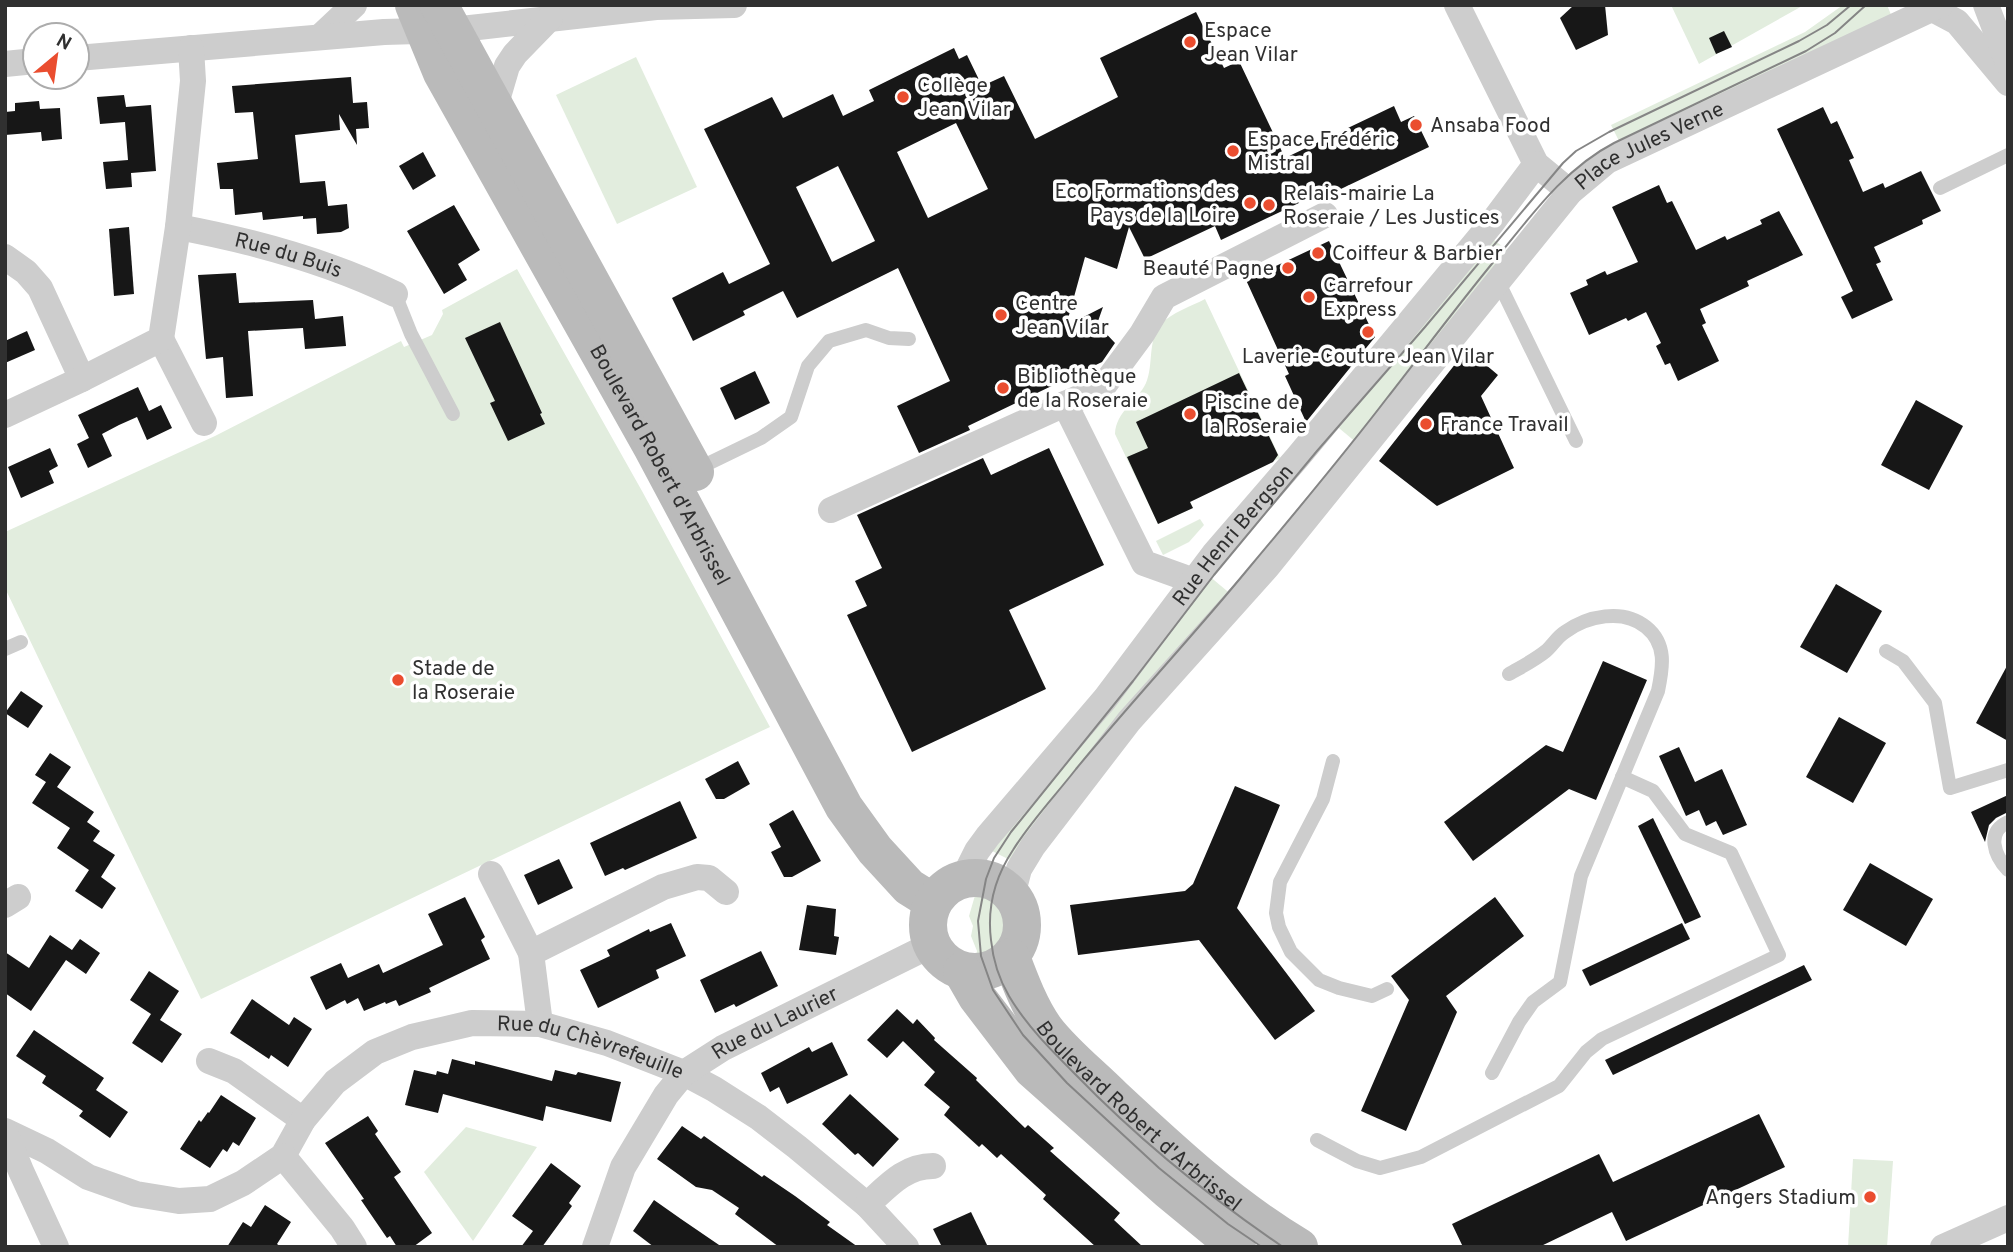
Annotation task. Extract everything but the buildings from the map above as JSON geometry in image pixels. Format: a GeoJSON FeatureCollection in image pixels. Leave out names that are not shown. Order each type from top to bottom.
{"type":"FeatureCollection","features":[{"type":"Feature","properties":{"kind":"street"},"geometry":{"type":"LineString","coordinates":[[320,37],[354,5]]}},
{"type":"Feature","properties":{"kind":"street"},"geometry":{"type":"LineString","coordinates":[[91,57],[320,37],[432,18],[550,18],[656,7],[734,5]]}},
{"type":"Feature","properties":{"kind":"street","name":"Place Jules Verne"},"geometry":{"type":"LineString","coordinates":[[1457,5],[1536,164],[1570,192],[1607,161],[1932,7]]}},
{"type":"Feature","properties":{"kind":"street"},"geometry":{"type":"LineString","coordinates":[[1986,5],[2008,63]]}},
{"type":"Feature","properties":{"kind":"street"},"geometry":{"type":"LineString","coordinates":[[1932,7],[1957,22],[2008,83]]}},
{"type":"Feature","properties":{"kind":"street","name":"Boulevard Robert d'Arbrissel"},"geometry":{"type":"LineString","coordinates":[[432,18],[495,107],[683,477]]}},
{"type":"Feature","properties":{"kind":"street","name":"Boulevard Robert d'Arbrissel"},"geometry":{"type":"LineString","coordinates":[[432,18],[442,74],[683,477],[843,758],[893,839],[948,889]]}},
{"type":"Feature","properties":{"kind":"street"},"geometry":{"type":"LineString","coordinates":[[495,107],[507,66],[550,18]]}},
{"type":"Feature","properties":{"kind":"street"},"geometry":{"type":"LineString","coordinates":[[191,48],[193,81],[178,227],[161,339],[204,423]]}},
{"type":"Feature","properties":{"kind":"street","name":"Rue Henri Bergson"},"geometry":{"type":"LineString","coordinates":[[948,889],[988,836],[1107,696],[1214,554],[1491,224],[1536,164]]}},
{"type":"Feature","properties":{"kind":"street","name":"Rue Henri Bergson"},"geometry":{"type":"LineString","coordinates":[[1012,896],[1019,869],[1032,846],[1129,721],[1267,567],[1570,192]]}},
{"type":"Feature","properties":{"kind":"street"},"geometry":{"type":"LineString","coordinates":[[831,510],[1102,388],[1142,334],[1164,298],[1325,215]]}},
{"type":"Feature","properties":{"kind":"street","name":"Rue du Buis"},"geometry":{"type":"LineString","coordinates":[[178,227],[257,244],[359,277],[395,295]]}},
{"type":"Feature","properties":{"kind":"street"},"geometry":{"type":"LineString","coordinates":[[5,257],[26,272],[40,288],[82,379]]}},
{"type":"Feature","properties":{"kind":"street"},"geometry":{"type":"LineString","coordinates":[[5,415],[161,339]]}},
{"type":"Feature","properties":{"kind":"street"},"geometry":{"type":"LineString","coordinates":[[1065,404],[1144,563],[1182,577]]}},
{"type":"Feature","properties":{"kind":"street"},"geometry":{"type":"LineString","coordinates":[[491,874],[531,953],[540,1024]]}},
{"type":"Feature","properties":{"kind":"street"},"geometry":{"type":"LineString","coordinates":[[531,953],[663,887],[697,877],[709,878],[726,892]]}},
{"type":"Feature","properties":{"kind":"street"},"geometry":{"type":"LineString","coordinates":[[986,879],[1012,896],[1019,908],[1022,922],[1021,936],[1011,957],[986,972],[962,971],[939,957],[931,945],[927,930],[928,916],[948,889],[986,879]]}},
{"type":"Feature","properties":{"kind":"street","name":"Rue du Laurier"},"geometry":{"type":"LineString","coordinates":[[595,1247],[623,1167],[660,1104],[684,1073],[723,1048],[931,945]]}},
{"type":"Feature","properties":{"kind":"street","name":"Boulevard Robert d'Arbrissel"},"geometry":{"type":"LineString","coordinates":[[1011,957],[1018,978],[1045,1029],[1075,1060],[1188,1167],[1276,1234],[1299,1247]]}},
{"type":"Feature","properties":{"kind":"street","name":"Boulevard Robert d'Arbrissel"},"geometry":{"type":"LineString","coordinates":[[962,971],[977,997],[1031,1069],[1237,1247]]}},
{"type":"Feature","properties":{"kind":"street","name":"Rue du Chèvrefeuille"},"geometry":{"type":"LineString","coordinates":[[5,1131],[47,1151],[88,1177],[136,1194],[179,1201],[210,1199],[243,1183],[283,1156],[303,1119],[335,1082],[375,1052],[412,1037],[472,1023],[540,1024],[607,1043],[684,1073],[758,1117],[867,1205],[905,1247]]}},
{"type":"Feature","properties":{"kind":"street"},"geometry":{"type":"LineString","coordinates":[[209,1061],[234,1071],[303,1119]]}},
{"type":"Feature","properties":{"kind":"street"},"geometry":{"type":"LineString","coordinates":[[5,1131],[56,1247]]}},
{"type":"Feature","properties":{"kind":"street"},"geometry":{"type":"LineString","coordinates":[[283,1156],[342,1228],[354,1247]]}},
{"type":"Feature","properties":{"kind":"street"},"geometry":{"type":"LineString","coordinates":[[867,1205],[906,1171],[919,1166],[933,1166]]}},
{"type":"Feature","properties":{"kind":"street"},"geometry":{"type":"LineString","coordinates":[[1943,1247],[2008,1219]]}},
{"type":"Feature","properties":{"kind":"lane"},"geometry":{"type":"LineString","coordinates":[[1940,188],[2008,155]]}},
{"type":"Feature","properties":{"kind":"lane"},"geometry":{"type":"LineString","coordinates":[[1498,281],[1576,441]]}},
{"type":"Feature","properties":{"kind":"lane"},"geometry":{"type":"LineString","coordinates":[[395,295],[411,334],[453,414]]}},
{"type":"Feature","properties":{"kind":"lane"},"geometry":{"type":"LineString","coordinates":[[683,477],[761,438],[791,417],[808,366],[829,341],[866,330],[890,338],[909,339]]}},
{"type":"Feature","properties":{"kind":"lane"},"geometry":{"type":"LineString","coordinates":[[1492,1073],[1533,1002],[1559,982],[1581,876],[1658,691],[1663,667],[1657,637],[1644,625],[1627,617],[1609,615],[1566,630],[1547,650],[1509,674]]}},
{"type":"Feature","properties":{"kind":"lane"},"geometry":{"type":"LineString","coordinates":[[5,649],[21,642]]}},
{"type":"Feature","properties":{"kind":"lane"},"geometry":{"type":"LineString","coordinates":[[1886,651],[1903,661],[1935,703],[1950,788],[2008,771]]}},
{"type":"Feature","properties":{"kind":"lane"},"geometry":{"type":"LineString","coordinates":[[1332,761],[1323,799],[1280,882],[1276,913],[1279,927],[1291,952],[1319,979],[1339,988],[1372,996],[1387,989]]}},
{"type":"Feature","properties":{"kind":"lane"},"geometry":{"type":"LineString","coordinates":[[1317,1140],[1357,1161],[1380,1168],[1421,1157],[1559,1086],[1586,1052],[1602,1039],[1779,955],[1731,853],[1685,834],[1653,791],[1622,778]]}},
{"type":"Feature","properties":{"kind":"lane"},"geometry":{"type":"LineString","coordinates":[[2008,822],[1997,828],[1994,835],[1998,854],[2008,870]]}},
{"type":"Feature","properties":{"kind":"green space"},"geometry":{"type":"Polygon","coordinates":[[[1671,5],[1804,5],[1699,64],[1671,5]]]}},
{"type":"Feature","properties":{"kind":"green space"},"geometry":{"type":"Polygon","coordinates":[[[1843,5],[1887,5],[1892,17],[1621,145],[1611,125],[1805,32],[1843,5]]]}},
{"type":"Feature","properties":{"kind":"green space"},"geometry":{"type":"Polygon","coordinates":[[[636,57],[697,187],[617,224],[556,95],[636,57]]]}},
{"type":"Feature","properties":{"kind":"green space"},"geometry":{"type":"Polygon","coordinates":[[[1489,236],[1512,254],[1358,444],[1333,423],[1489,236]]]}},
{"type":"Feature","properties":{"kind":"green space","name":"Stade de la Roseraie"},"geometry":{"type":"Polygon","coordinates":[[[517,269],[770,727],[201,999],[5,588],[5,532],[215,436],[401,341],[404,347],[432,335],[443,314],[442,310],[517,269]]]}},
{"type":"Feature","properties":{"kind":"green space","name":"Piscine de la Roseraie"},"geometry":{"type":"Polygon","coordinates":[[[1205,299],[1280,458],[1190,501],[1193,508],[1158,524],[1115,434],[1116,426],[1146,383],[1152,345],[1161,324],[1176,313],[1205,299]]]}},
{"type":"Feature","properties":{"kind":"green space"},"geometry":{"type":"Polygon","coordinates":[[[1200,519],[1204,525],[1189,542],[1163,555],[1156,541],[1200,519]]]}},
{"type":"Feature","properties":{"kind":"green space"},"geometry":{"type":"Polygon","coordinates":[[[1208,575],[1233,596],[1012,861],[992,851],[1208,575]]]}},
{"type":"Feature","properties":{"kind":"green space"},"geometry":{"type":"Polygon","coordinates":[[[976,892],[989,895],[999,902],[1007,923],[999,944],[989,952],[976,956],[977,951],[971,936],[973,926],[969,916],[976,892]]]}},
{"type":"Feature","properties":{"kind":"green space"},"geometry":{"type":"Polygon","coordinates":[[[466,1127],[537,1147],[473,1241],[424,1172],[466,1127]]]}},
{"type":"Feature","properties":{"kind":"green space","name":"Angers Stadium"},"geometry":{"type":"Polygon","coordinates":[[[1853,1159],[1893,1161],[1887,1247],[1848,1247],[1853,1159]]]}},
{"type":"Feature","properties":{"kind":"tram line"},"geometry":{"type":"LineString","coordinates":[[1262,1247],[1228,1224],[1159,1168],[1067,1083],[1023,1035],[993,990],[981,956],[978,921],[986,879],[994,858],[1011,832],[1133,681],[1214,575],[1563,163],[1576,151],[1609,132],[1799,41],[1827,25],[1851,5]]}},
{"type":"Feature","properties":{"kind":"tram line"},"geometry":{"type":"LineString","coordinates":[[1283,1247],[1228,1208],[1149,1144],[1066,1065],[1023,1017],[1002,983],[992,947],[991,905],[1001,871],[1020,839],[1043,809],[1301,506],[1549,195],[1579,166],[1614,143],[1806,51],[1835,33],[1866,5]]}},
{"type":"Feature","properties":{"kind":"place","name":"Espace Jean Vilar"},"geometry":{"type":"Point","coordinates":[1190,42]}},
{"type":"Feature","properties":{"kind":"place","name":"Collège Jean Vilar"},"geometry":{"type":"Point","coordinates":[903,97]}},
{"type":"Feature","properties":{"kind":"place","name":"Ansaba Food"},"geometry":{"type":"Point","coordinates":[1416,125]}},
{"type":"Feature","properties":{"kind":"place","name":"Espace Frédéric Mistral"},"geometry":{"type":"Point","coordinates":[1233,151]}},
{"type":"Feature","properties":{"kind":"place","name":"Eco Formations des Pays de la Loire"},"geometry":{"type":"Point","coordinates":[1250,203]}},
{"type":"Feature","properties":{"kind":"place","name":"Relais-mairie La Roseraie / Les Justices"},"geometry":{"type":"Point","coordinates":[1269,205]}},
{"type":"Feature","properties":{"kind":"place","name":"Coiffeur & Barbier"},"geometry":{"type":"Point","coordinates":[1318,253]}},
{"type":"Feature","properties":{"kind":"place","name":"Beauté Pagne"},"geometry":{"type":"Point","coordinates":[1288,268]}},
{"type":"Feature","properties":{"kind":"place","name":"Carrefour Express"},"geometry":{"type":"Point","coordinates":[1309,297]}},
{"type":"Feature","properties":{"kind":"place","name":"Centre Jean Vilar"},"geometry":{"type":"Point","coordinates":[1001,315]}},
{"type":"Feature","properties":{"kind":"place","name":"Laverie-Couture Jean Vilar"},"geometry":{"type":"Point","coordinates":[1368,332]}},
{"type":"Feature","properties":{"kind":"place","name":"Bibliothèque de la Roseraie"},"geometry":{"type":"Point","coordinates":[1003,388]}},
{"type":"Feature","properties":{"kind":"place","name":"Piscine de la Roseraie"},"geometry":{"type":"Point","coordinates":[1190,414]}},
{"type":"Feature","properties":{"kind":"place","name":"France Travail"},"geometry":{"type":"Point","coordinates":[1426,424]}},
{"type":"Feature","properties":{"kind":"place","name":"Stade de la Roseraie"},"geometry":{"type":"Point","coordinates":[398,680]}},
{"type":"Feature","properties":{"kind":"place","name":"Angers Stadium"},"geometry":{"type":"Point","coordinates":[1870,1197]}}]}
